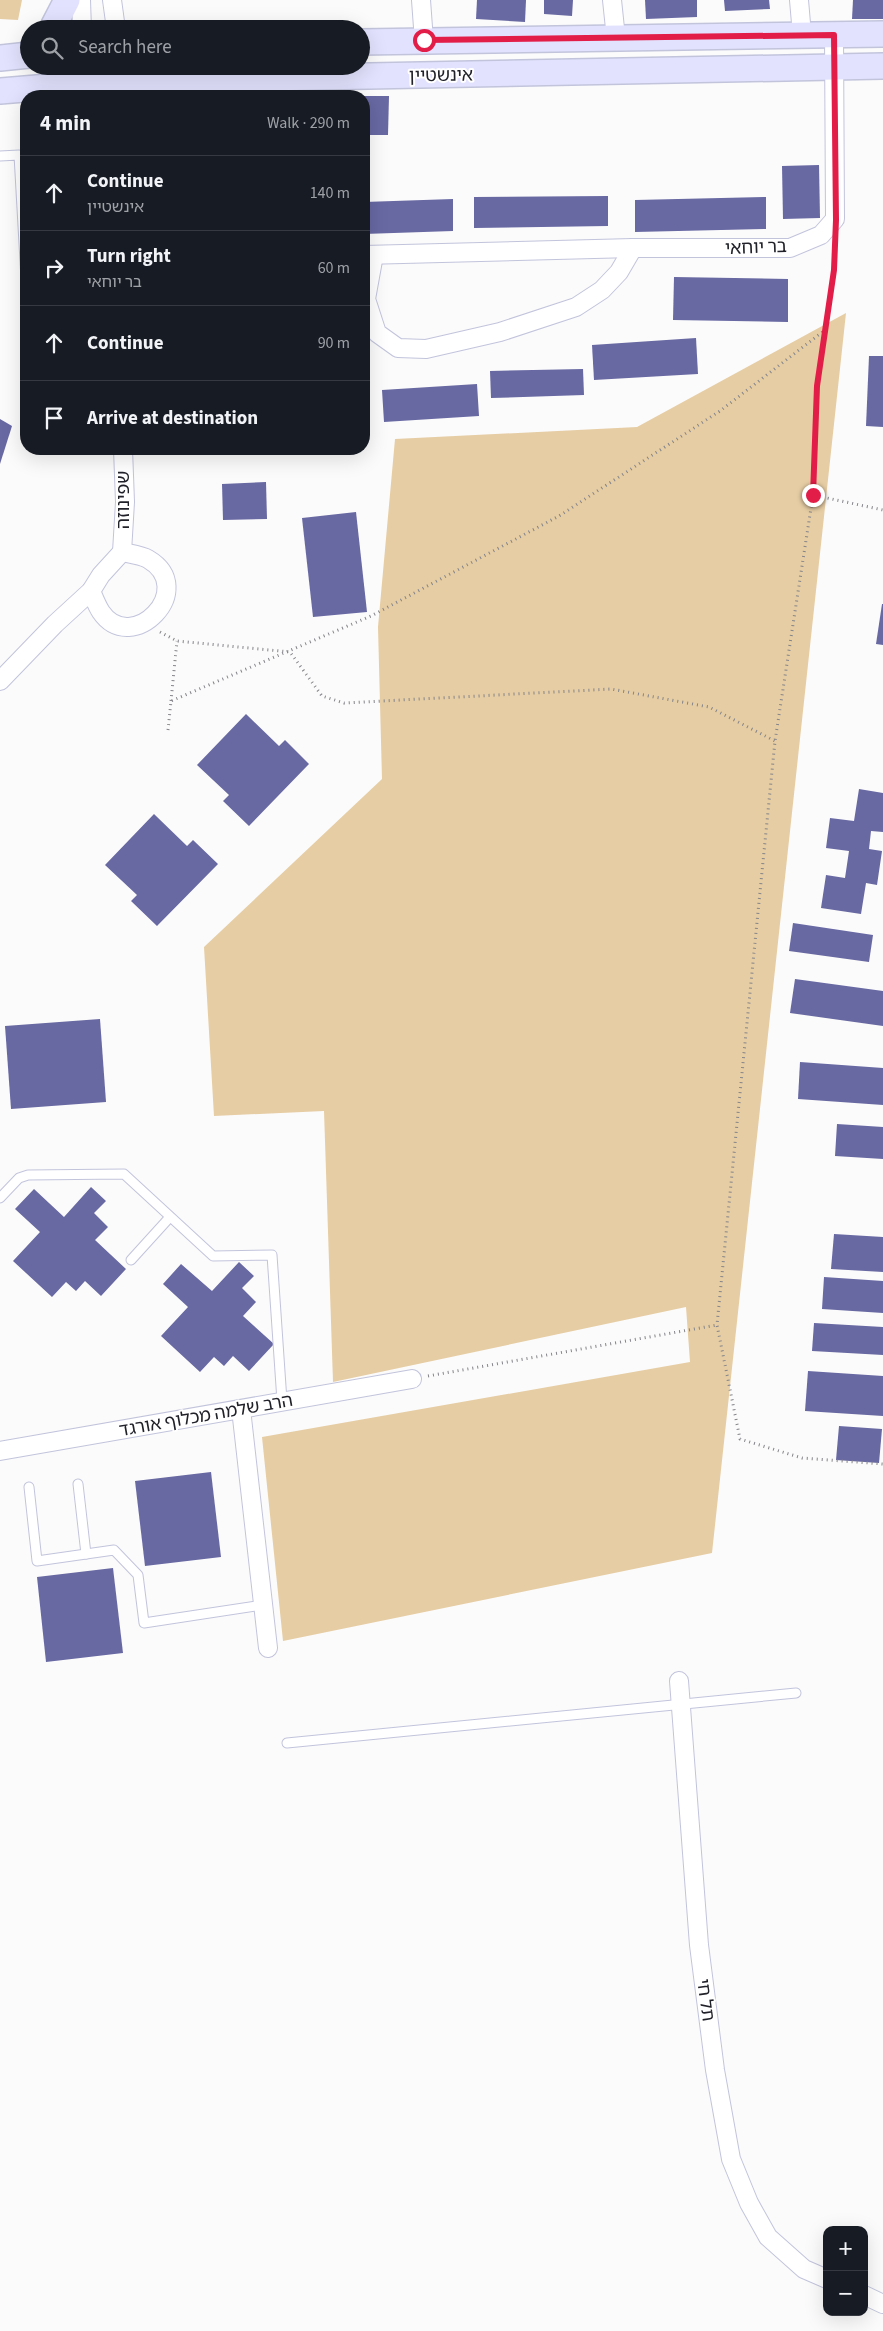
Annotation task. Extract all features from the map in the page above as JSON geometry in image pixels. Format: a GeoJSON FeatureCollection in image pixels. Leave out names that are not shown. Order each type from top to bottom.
{"type":"FeatureCollection","features":[{"type":"Feature","properties":{"kind":"main road"},"geometry":{"type":"LineString","coordinates":[[57,20],[67,0]]}},
{"type":"Feature","properties":{"kind":"main road","name":"אינשטיין"},"geometry":{"type":"LineString","coordinates":[[370,42],[883,34]]}},
{"type":"Feature","properties":{"kind":"main road"},"geometry":{"type":"LineString","coordinates":[[0,58],[20,56]]}},
{"type":"Feature","properties":{"kind":"main road","name":"אינשטיין"},"geometry":{"type":"LineString","coordinates":[[0,91],[86,82],[120,81],[883,66]]}},
{"type":"Feature","properties":{"kind":"main road"},"geometry":{"type":"LineString","coordinates":[[176,90],[197,80]]}},
{"type":"Feature","properties":{"kind":"main road"},"geometry":{"type":"LineString","coordinates":[[0,91],[20,100]]}},
{"type":"Feature","properties":{"kind":"street"},"geometry":{"type":"LineString","coordinates":[[81,0],[82,20]]}},
{"type":"Feature","properties":{"kind":"street"},"geometry":{"type":"LineString","coordinates":[[112,0],[115,20]]}},
{"type":"Feature","properties":{"kind":"street"},"geometry":{"type":"LineString","coordinates":[[421,0],[424,40]]}},
{"type":"Feature","properties":{"kind":"street"},"geometry":{"type":"LineString","coordinates":[[612,0],[616,38]]}},
{"type":"Feature","properties":{"kind":"street"},"geometry":{"type":"LineString","coordinates":[[799,0],[802,35]]}},
{"type":"Feature","properties":{"kind":"street"},"geometry":{"type":"LineString","coordinates":[[834,35],[836,220]]}},
{"type":"Feature","properties":{"kind":"street","name":"בר יוחאי"},"geometry":{"type":"LineString","coordinates":[[370,255],[633,248],[790,248],[821,234],[836,220]]}},
{"type":"Feature","properties":{"kind":"street","name":"בר יוחאי"},"geometry":{"type":"LineString","coordinates":[[370,311],[377,333],[398,348],[426,349],[500,332],[576,307],[602,290],[614,278],[633,248]]}},
{"type":"Feature","properties":{"kind":"street","name":"שפינוזה"},"geometry":{"type":"LineString","coordinates":[[122,552],[125,502],[123,455]]}},
{"type":"Feature","properties":{"kind":"street"},"geometry":{"type":"LineString","coordinates":[[0,681],[55,624],[91,591],[101,575],[122,552],[147,558],[155,564],[162,574],[166,585],[166,597],[162,608],[154,617],[144,624],[132,626],[110,621],[101,612],[91,591]]}},
{"type":"Feature","properties":{"kind":"street","name":"הרב שלמה מכלוף אורגד"},"geometry":{"type":"LineString","coordinates":[[0,1452],[412,1379]]}},
{"type":"Feature","properties":{"kind":"street"},"geometry":{"type":"LineString","coordinates":[[241,1409],[268,1648]]}},
{"type":"Feature","properties":{"kind":"street","name":"תל חי"},"geometry":{"type":"LineString","coordinates":[[679,1681],[699,1945],[730,2159],[749,2202],[768,2237],[804,2269],[823,2277]]}},
{"type":"Feature","properties":{"kind":"street"},"geometry":{"type":"LineString","coordinates":[[868,2298],[883,2304]]}},
{"type":"Feature","properties":{"kind":"lane"},"geometry":{"type":"LineString","coordinates":[[0,156],[19,154],[20,172]]}},
{"type":"Feature","properties":{"kind":"lane"},"geometry":{"type":"LineString","coordinates":[[0,1198],[19,1178],[28,1175],[124,1174],[213,1256],[272,1255],[282,1402]]}},
{"type":"Feature","properties":{"kind":"lane"},"geometry":{"type":"LineString","coordinates":[[131,1260],[170,1217]]}},
{"type":"Feature","properties":{"kind":"lane"},"geometry":{"type":"LineString","coordinates":[[78,1484],[86,1554]]}},
{"type":"Feature","properties":{"kind":"lane"},"geometry":{"type":"LineString","coordinates":[[29,1487],[37,1561],[114,1550],[138,1575],[144,1623],[263,1605]]}},
{"type":"Feature","properties":{"kind":"lane"},"geometry":{"type":"LineString","coordinates":[[287,1743],[796,1693]]}},
{"type":"Feature","properties":{"kind":"path"},"geometry":{"type":"LineString","coordinates":[[836,220],[834,270],[817,386],[813,495],[775,741],[717,1325],[740,1439],[802,1458],[883,1464]]}},
{"type":"Feature","properties":{"kind":"path"},"geometry":{"type":"LineString","coordinates":[[171,701],[371,616],[559,516],[720,411],[825,330]]}},
{"type":"Feature","properties":{"kind":"path"},"geometry":{"type":"LineString","coordinates":[[813,495],[883,510]]}},
{"type":"Feature","properties":{"kind":"path"},"geometry":{"type":"LineString","coordinates":[[144,624],[178,641],[290,652],[322,696],[344,703],[611,689],[709,706],[775,741]]}},
{"type":"Feature","properties":{"kind":"path"},"geometry":{"type":"LineString","coordinates":[[168,730],[178,641]]}},
{"type":"Feature","properties":{"kind":"path"},"geometry":{"type":"LineString","coordinates":[[412,1379],[717,1325]]}},
{"type":"Feature","properties":{"kind":"shaded area"},"geometry":{"type":"Polygon","coordinates":[[[0,0],[22,0],[18,20],[0,19],[0,0]]]}},
{"type":"Feature","properties":{"kind":"shaded area"},"geometry":{"type":"Polygon","coordinates":[[[846,313],[712,1553],[283,1641],[262,1437],[690,1362],[686,1307],[333,1382],[324,1111],[214,1116],[204,947],[382,779],[378,627],[395,439],[637,427],[846,313]]]}},
{"type":"Feature","properties":{"kind":"building"},"geometry":{"type":"Polygon","coordinates":[[[477,0],[526,0],[525,22],[476,19],[477,0]]]}},
{"type":"Feature","properties":{"kind":"building"},"geometry":{"type":"Polygon","coordinates":[[[544,0],[573,0],[572,16],[544,14],[544,0]]]}},
{"type":"Feature","properties":{"kind":"building"},"geometry":{"type":"Polygon","coordinates":[[[645,0],[697,0],[697,17],[646,19],[645,0]]]}},
{"type":"Feature","properties":{"kind":"building"},"geometry":{"type":"Polygon","coordinates":[[[724,0],[769,0],[770,9],[725,11],[724,0]]]}},
{"type":"Feature","properties":{"kind":"building"},"geometry":{"type":"Polygon","coordinates":[[[853,0],[883,0],[883,19],[852,19],[853,0]]]}},
{"type":"Feature","properties":{"kind":"building"},"geometry":{"type":"Polygon","coordinates":[[[370,96],[389,96],[388,135],[370,135],[370,96]]]}},
{"type":"Feature","properties":{"kind":"building"},"geometry":{"type":"Polygon","coordinates":[[[819,165],[820,218],[783,219],[782,166],[819,165]]]}},
{"type":"Feature","properties":{"kind":"building"},"geometry":{"type":"Polygon","coordinates":[[[608,196],[608,226],[474,228],[474,197],[608,196]]]}},
{"type":"Feature","properties":{"kind":"building"},"geometry":{"type":"Polygon","coordinates":[[[766,197],[766,229],[635,232],[635,200],[766,197]]]}},
{"type":"Feature","properties":{"kind":"building"},"geometry":{"type":"Polygon","coordinates":[[[453,199],[453,231],[370,234],[370,202],[453,199]]]}},
{"type":"Feature","properties":{"kind":"building"},"geometry":{"type":"Polygon","coordinates":[[[674,277],[788,279],[788,322],[673,320],[674,277]]]}},
{"type":"Feature","properties":{"kind":"building"},"geometry":{"type":"Polygon","coordinates":[[[696,338],[698,374],[594,380],[592,345],[696,338]]]}},
{"type":"Feature","properties":{"kind":"building"},"geometry":{"type":"Polygon","coordinates":[[[869,356],[883,356],[883,427],[866,426],[869,356]]]}},
{"type":"Feature","properties":{"kind":"building"},"geometry":{"type":"Polygon","coordinates":[[[583,369],[584,395],[491,398],[490,371],[583,369]]]}},
{"type":"Feature","properties":{"kind":"building"},"geometry":{"type":"Polygon","coordinates":[[[477,384],[479,416],[384,422],[382,390],[477,384]]]}},
{"type":"Feature","properties":{"kind":"building"},"geometry":{"type":"Polygon","coordinates":[[[0,419],[12,426],[0,464],[0,419]]]}},
{"type":"Feature","properties":{"kind":"building"},"geometry":{"type":"Polygon","coordinates":[[[266,482],[267,519],[223,520],[222,484],[266,482]]]}},
{"type":"Feature","properties":{"kind":"building"},"geometry":{"type":"Polygon","coordinates":[[[356,512],[367,612],[313,617],[302,518],[356,512]]]}},
{"type":"Feature","properties":{"kind":"building"},"geometry":{"type":"Polygon","coordinates":[[[883,604],[883,645],[876,644],[883,604]]]}},
{"type":"Feature","properties":{"kind":"building"},"geometry":{"type":"Polygon","coordinates":[[[246,714],[279,746],[285,740],[309,764],[249,826],[223,801],[229,795],[197,765],[246,714]]]}},
{"type":"Feature","properties":{"kind":"building"},"geometry":{"type":"Polygon","coordinates":[[[859,789],[883,793],[883,832],[871,831],[869,849],[882,851],[877,885],[866,883],[861,914],[821,908],[826,875],[845,878],[849,851],[826,848],[830,818],[854,821],[859,789]]]}},
{"type":"Feature","properties":{"kind":"building"},"geometry":{"type":"Polygon","coordinates":[[[154,814],[187,846],[193,840],[218,864],[157,926],[131,901],[137,895],[105,865],[154,814]]]}},
{"type":"Feature","properties":{"kind":"building"},"geometry":{"type":"Polygon","coordinates":[[[793,923],[873,935],[869,962],[789,951],[793,923]]]}},
{"type":"Feature","properties":{"kind":"building"},"geometry":{"type":"Polygon","coordinates":[[[795,979],[883,991],[883,1026],[790,1013],[795,979]]]}},
{"type":"Feature","properties":{"kind":"building"},"geometry":{"type":"Polygon","coordinates":[[[100,1019],[106,1102],[11,1109],[5,1026],[100,1019]]]}},
{"type":"Feature","properties":{"kind":"building"},"geometry":{"type":"Polygon","coordinates":[[[800,1062],[883,1068],[883,1105],[798,1099],[800,1062]]]}},
{"type":"Feature","properties":{"kind":"building"},"geometry":{"type":"Polygon","coordinates":[[[837,1124],[883,1127],[883,1159],[835,1156],[837,1124]]]}},
{"type":"Feature","properties":{"kind":"building"},"geometry":{"type":"Polygon","coordinates":[[[91,1187],[106,1201],[94,1213],[108,1227],[95,1240],[126,1269],[101,1296],[85,1281],[76,1291],[66,1282],[52,1297],[13,1261],[40,1232],[15,1209],[34,1189],[64,1217],[91,1187]]]}},
{"type":"Feature","properties":{"kind":"building"},"geometry":{"type":"Polygon","coordinates":[[[834,1234],[883,1237],[883,1272],[831,1269],[834,1234]]]}},
{"type":"Feature","properties":{"kind":"building"},"geometry":{"type":"Polygon","coordinates":[[[239,1262],[254,1276],[242,1288],[256,1302],[243,1316],[274,1344],[249,1371],[233,1356],[224,1366],[214,1357],[200,1372],[161,1336],[188,1307],[163,1284],[181,1264],[212,1291],[239,1262]]]}},
{"type":"Feature","properties":{"kind":"building"},"geometry":{"type":"Polygon","coordinates":[[[824,1277],[883,1281],[883,1313],[822,1309],[824,1277]]]}},
{"type":"Feature","properties":{"kind":"building"},"geometry":{"type":"Polygon","coordinates":[[[814,1323],[883,1327],[883,1355],[812,1351],[814,1323]]]}},
{"type":"Feature","properties":{"kind":"building"},"geometry":{"type":"Polygon","coordinates":[[[808,1371],[883,1376],[883,1416],[805,1411],[808,1371]]]}},
{"type":"Feature","properties":{"kind":"building"},"geometry":{"type":"Polygon","coordinates":[[[839,1426],[882,1429],[879,1463],[836,1460],[839,1426]]]}},
{"type":"Feature","properties":{"kind":"building"},"geometry":{"type":"Polygon","coordinates":[[[211,1472],[221,1557],[145,1566],[135,1481],[211,1472]]]}},
{"type":"Feature","properties":{"kind":"building"},"geometry":{"type":"Polygon","coordinates":[[[113,1568],[123,1653],[46,1662],[37,1577],[113,1568]]]}},
{"type":"Feature","properties":{"kind":"route"},"geometry":{"type":"LineString","coordinates":[[424,40],[834,35],[836,220],[834,270],[817,386],[813,495]]}}]}
